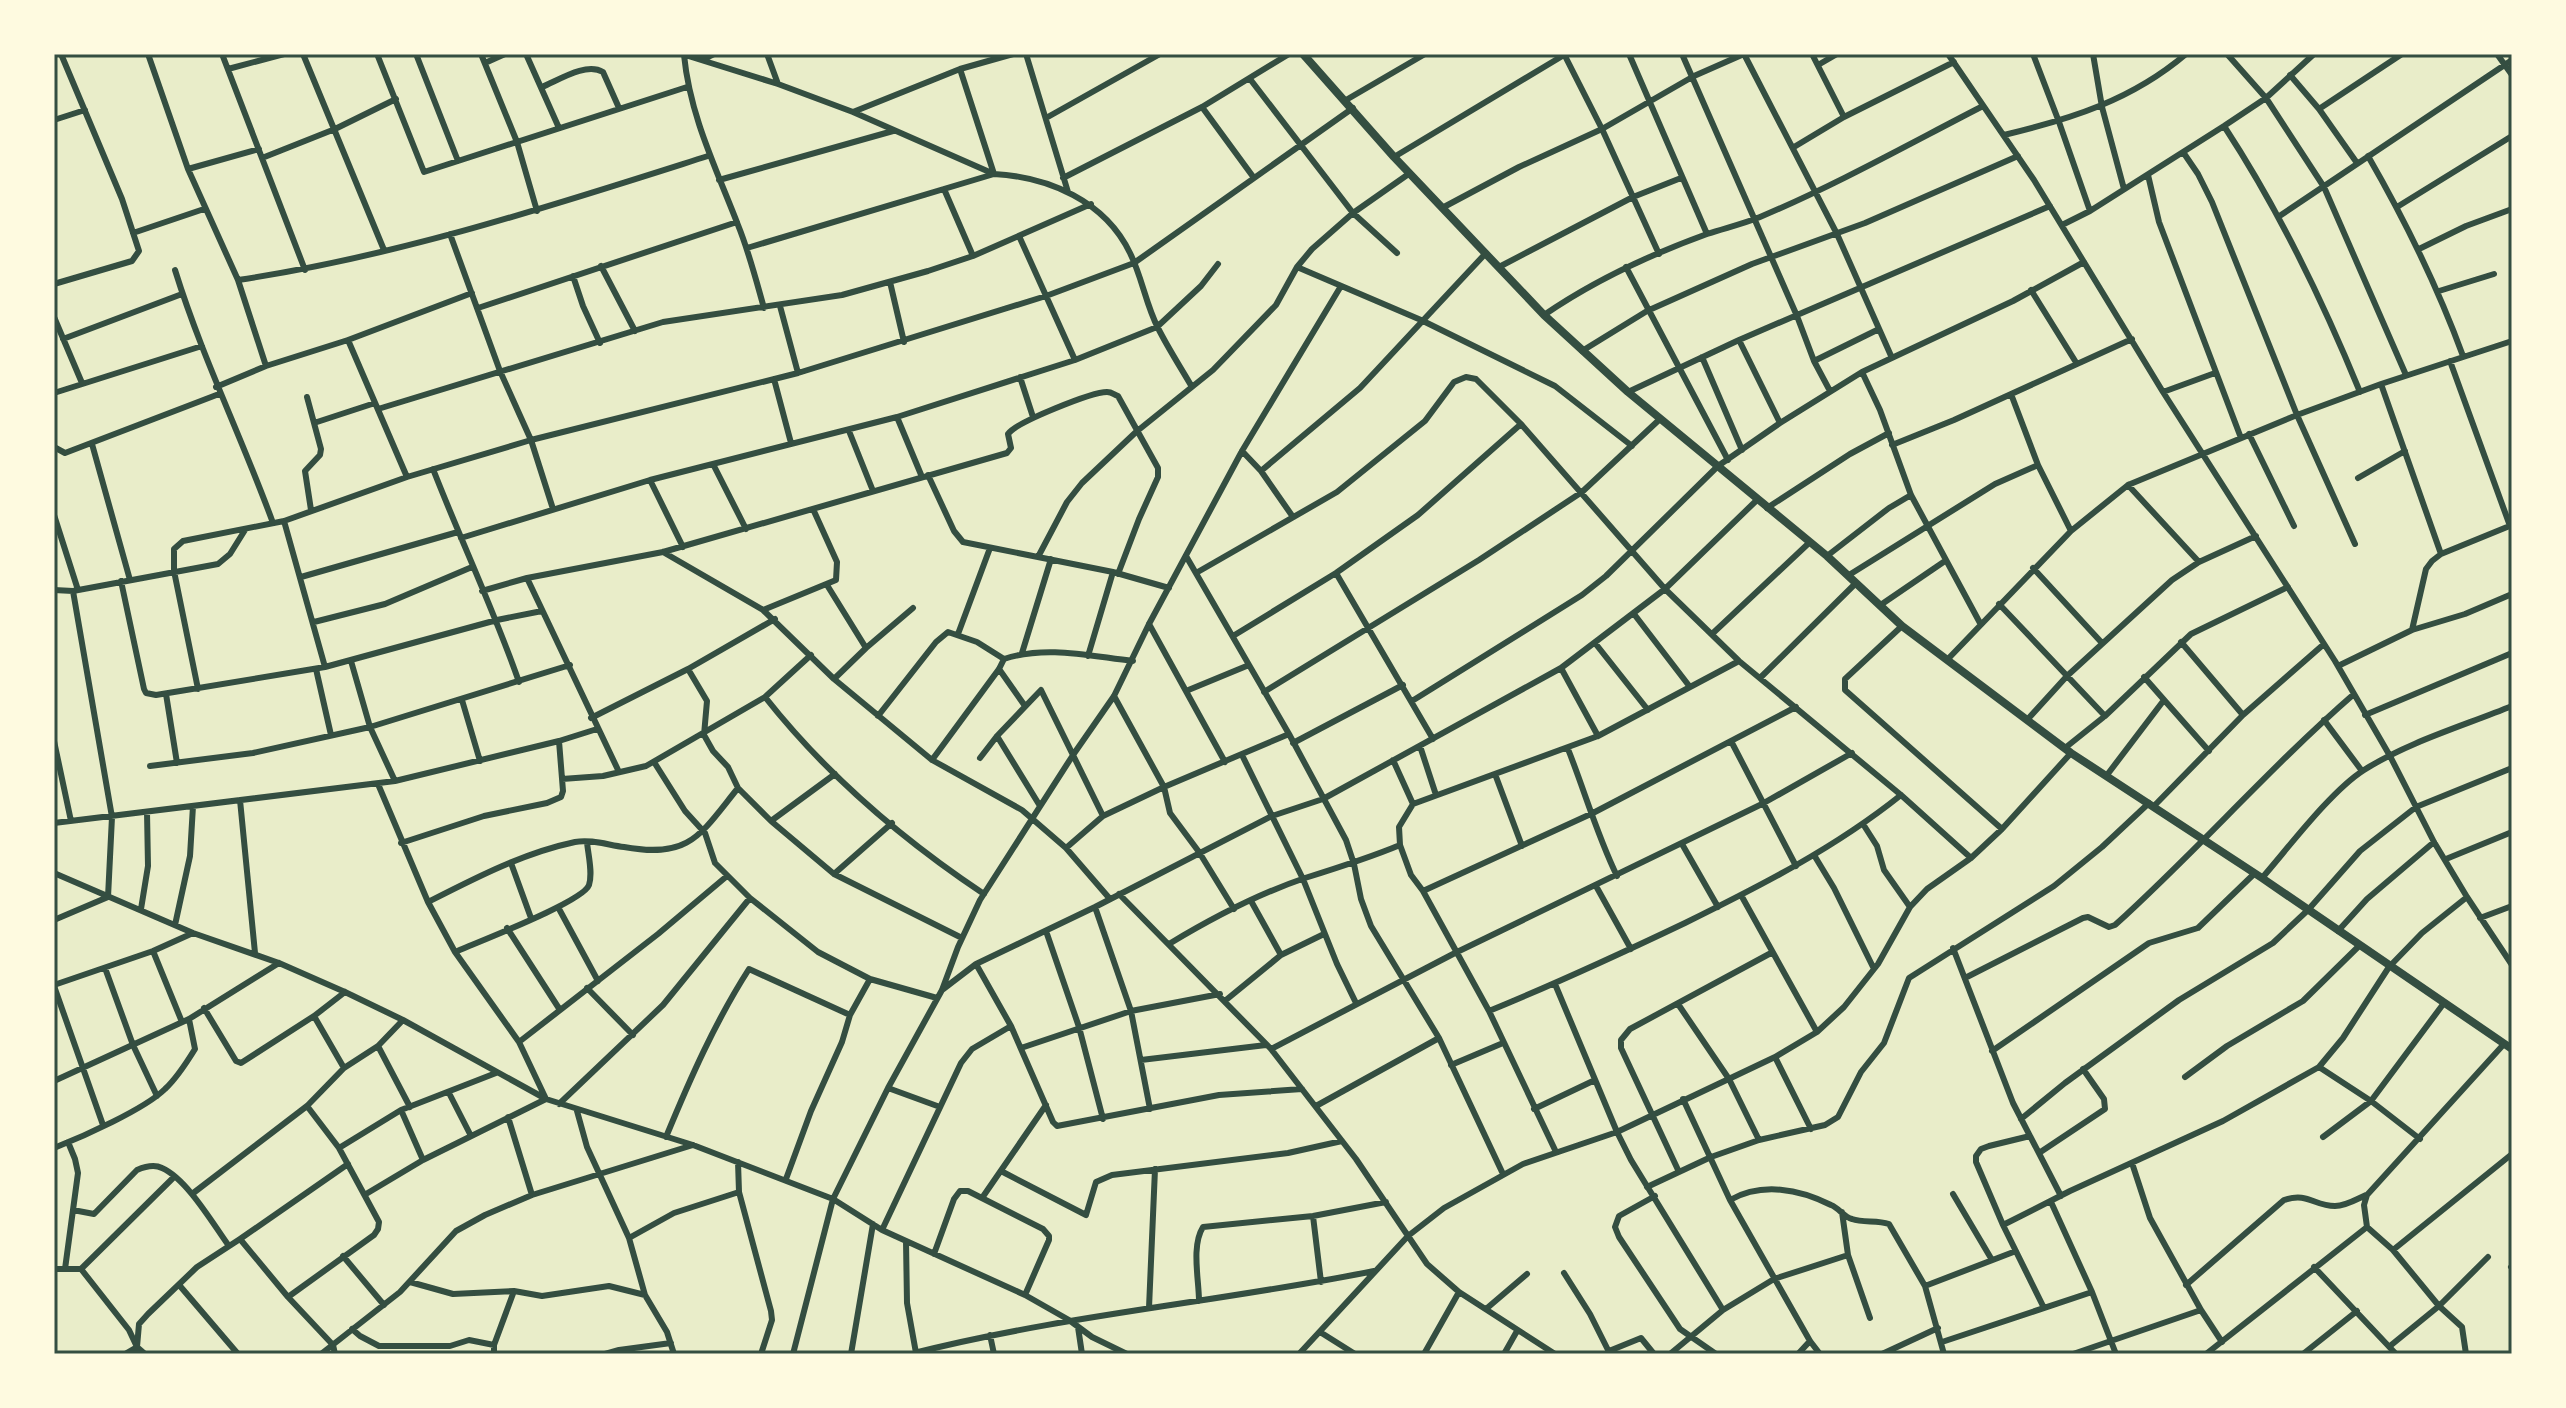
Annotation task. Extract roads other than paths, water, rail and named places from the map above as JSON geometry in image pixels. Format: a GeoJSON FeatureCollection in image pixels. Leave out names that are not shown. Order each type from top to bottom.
{"type":"FeatureCollection","features":[{"type":"Feature","properties":{"kind":"street"},"geometry":{"type":"LineString","coordinates":[[54,57],[61,54],[139,251],[132,261],[54,284]]}},
{"type":"Feature","properties":{"kind":"street"},"geometry":{"type":"LineString","coordinates":[[148,54],[188,169],[238,280],[266,366]]}},
{"type":"Feature","properties":{"kind":"street"},"geometry":{"type":"LineString","coordinates":[[222,54],[305,270]]}},
{"type":"Feature","properties":{"kind":"street"},"geometry":{"type":"LineString","coordinates":[[228,69],[284,54]]}},
{"type":"Feature","properties":{"kind":"street"},"geometry":{"type":"LineString","coordinates":[[303,54],[384,250]]}},
{"type":"Feature","properties":{"kind":"street"},"geometry":{"type":"LineString","coordinates":[[377,54],[424,172],[687,87]]}},
{"type":"Feature","properties":{"kind":"street"},"geometry":{"type":"LineString","coordinates":[[416,54],[458,161]]}},
{"type":"Feature","properties":{"kind":"street"},"geometry":{"type":"LineString","coordinates":[[481,54],[517,142],[537,211]]}},
{"type":"Feature","properties":{"kind":"street"},"geometry":{"type":"LineString","coordinates":[[485,63],[505,54]]}},
{"type":"Feature","properties":{"kind":"street"},"geometry":{"type":"LineString","coordinates":[[526,54],[559,128]]}},
{"type":"Feature","properties":{"kind":"street"},"geometry":{"type":"LineString","coordinates":[[764,308],[747,248],[708,156],[687,87],[683,54],[853,112],[994,174],[1045,182],[1091,204],[1120,235],[1134,263],[1157,327],[1192,387]]}},
{"type":"Feature","properties":{"kind":"street"},"geometry":{"type":"LineString","coordinates":[[702,60],[714,54]]}},
{"type":"Feature","properties":{"kind":"street"},"geometry":{"type":"LineString","coordinates":[[767,54],[778,84]]}},
{"type":"Feature","properties":{"kind":"street"},"geometry":{"type":"LineString","coordinates":[[853,112],[960,69],[1013,54]]}},
{"type":"Feature","properties":{"kind":"street"},"geometry":{"type":"LineString","coordinates":[[1026,54],[1068,193]]}},
{"type":"Feature","properties":{"kind":"street"},"geometry":{"type":"LineString","coordinates":[[1046,118],[1160,54]]}},
{"type":"Feature","properties":{"kind":"street"},"geometry":{"type":"LineString","coordinates":[[1063,178],[1202,107],[1289,54]]}},
{"type":"Feature","properties":{"kind":"street"},"geometry":{"type":"LineString","coordinates":[[1303,54],[1394,157],[1544,315],[1628,392],[1849,575],[1902,626],[2068,750],[2508,1047],[2367,1195],[2341,1206],[2307,1197],[2296,1196],[2284,1200],[2186,1285]]}},
{"type":"Feature","properties":{"kind":"street"},"geometry":{"type":"LineString","coordinates":[[1346,100],[1425,54]]}},
{"type":"Feature","properties":{"kind":"street"},"geometry":{"type":"LineString","coordinates":[[1629,54],[1707,234]]}},
{"type":"Feature","properties":{"kind":"street"},"geometry":{"type":"LineString","coordinates":[[1682,54],[1814,361],[1830,391]]}},
{"type":"Feature","properties":{"kind":"street"},"geometry":{"type":"LineString","coordinates":[[1442,208],[1519,167],[1602,129],[1694,76],[1744,54],[1837,234],[1892,358]]}},
{"type":"Feature","properties":{"kind":"street"},"geometry":{"type":"LineString","coordinates":[[1812,54],[1844,117]]}},
{"type":"Feature","properties":{"kind":"street"},"geometry":{"type":"LineString","coordinates":[[1818,65],[1837,54]]}},
{"type":"Feature","properties":{"kind":"street"},"geometry":{"type":"LineString","coordinates":[[1948,54],[2050,206],[2163,392],[2338,666],[2390,756],[2434,842],[2512,965]]}},
{"type":"Feature","properties":{"kind":"street"},"geometry":{"type":"LineString","coordinates":[[2033,54],[2090,211]]}},
{"type":"Feature","properties":{"kind":"street"},"geometry":{"type":"LineString","coordinates":[[2093,54],[2102,107],[2124,189]]}},
{"type":"Feature","properties":{"kind":"street"},"geometry":{"type":"LineString","coordinates":[[2004,135],[2059,122],[2102,107],[2159,74],[2186,54]]}},
{"type":"Feature","properties":{"kind":"street"},"geometry":{"type":"LineString","coordinates":[[2227,54],[2266,98],[2324,187],[2406,375]]}},
{"type":"Feature","properties":{"kind":"street"},"geometry":{"type":"LineString","coordinates":[[2062,225],[2148,175],[2266,98],[2314,54]]}},
{"type":"Feature","properties":{"kind":"street"},"geometry":{"type":"LineString","coordinates":[[2319,109],[2402,54]]}},
{"type":"Feature","properties":{"kind":"street"},"geometry":{"type":"LineString","coordinates":[[2497,54],[2512,75]]}},
{"type":"Feature","properties":{"kind":"street"},"geometry":{"type":"LineString","coordinates":[[1394,157],[1564,55],[1602,129],[1659,254]]}},
{"type":"Feature","properties":{"kind":"street"},"geometry":{"type":"LineString","coordinates":[[2278,217],[2512,60]]}},
{"type":"Feature","properties":{"kind":"street"},"geometry":{"type":"LineString","coordinates":[[1794,147],[1844,117],[1954,62]]}},
{"type":"Feature","properties":{"kind":"street"},"geometry":{"type":"LineString","coordinates":[[542,87],[588,69],[598,69],[603,72],[619,108]]}},
{"type":"Feature","properties":{"kind":"street"},"geometry":{"type":"LineString","coordinates":[[960,69],[994,174]]}},
{"type":"Feature","properties":{"kind":"street"},"geometry":{"type":"LineString","coordinates":[[2290,75],[2319,109],[2357,163]]}},
{"type":"Feature","properties":{"kind":"street"},"geometry":{"type":"LineString","coordinates":[[1250,79],[1353,213],[1397,253]]}},
{"type":"Feature","properties":{"kind":"street"},"geometry":{"type":"LineString","coordinates":[[262,158],[335,129],[396,99]]}},
{"type":"Feature","properties":{"kind":"street"},"geometry":{"type":"LineString","coordinates":[[1544,315],[1597,280],[1816,192],[1983,106]]}},
{"type":"Feature","properties":{"kind":"street"},"geometry":{"type":"LineString","coordinates":[[1202,107],[1254,178]]}},
{"type":"Feature","properties":{"kind":"street"},"geometry":{"type":"LineString","coordinates":[[198,689],[174,571],[174,549],[183,541],[284,521],[407,477],[531,440],[798,373],[1046,296],[1134,263],[1353,108]]}},
{"type":"Feature","properties":{"kind":"street"},"geometry":{"type":"LineString","coordinates":[[54,120],[85,110]]}},
{"type":"Feature","properties":{"kind":"street"},"geometry":{"type":"LineString","coordinates":[[2224,126],[2258,179],[2328,313],[2360,392]]}},
{"type":"Feature","properties":{"kind":"street"},"geometry":{"type":"LineString","coordinates":[[719,180],[893,131]]}},
{"type":"Feature","properties":{"kind":"street"},"geometry":{"type":"LineString","coordinates":[[2397,207],[2512,136]]}},
{"type":"Feature","properties":{"kind":"street"},"geometry":{"type":"LineString","coordinates":[[188,169],[259,149]]}},
{"type":"Feature","properties":{"kind":"street"},"geometry":{"type":"LineString","coordinates":[[2183,152],[2212,202],[2297,415],[2355,544]]}},
{"type":"Feature","properties":{"kind":"street"},"geometry":{"type":"LineString","coordinates":[[238,280],[305,270],[450,234],[537,211],[708,156]]}},
{"type":"Feature","properties":{"kind":"street"},"geometry":{"type":"LineString","coordinates":[[1582,351],[1647,311],[2018,156]]}},
{"type":"Feature","properties":{"kind":"street"},"geometry":{"type":"LineString","coordinates":[[2368,156],[2439,291],[2463,356]]}},
{"type":"Feature","properties":{"kind":"street"},"geometry":{"type":"LineString","coordinates":[[1038,557],[1067,502],[1082,483],[1136,432],[1213,370],[1276,305],[1297,267],[1312,249],[1353,213],[1410,173]]}},
{"type":"Feature","properties":{"kind":"street"},"geometry":{"type":"LineString","coordinates":[[747,248],[994,174]]}},
{"type":"Feature","properties":{"kind":"street"},"geometry":{"type":"LineString","coordinates":[[2148,175],[2159,222],[2241,438]]}},
{"type":"Feature","properties":{"kind":"street"},"geometry":{"type":"LineString","coordinates":[[1499,267],[1633,197],[1681,178]]}},
{"type":"Feature","properties":{"kind":"street"},"geometry":{"type":"LineString","coordinates":[[944,189],[973,256]]}},
{"type":"Feature","properties":{"kind":"street"},"geometry":{"type":"LineString","coordinates":[[314,423],[693,316],[780,306],[842,295],[890,282],[973,256],[1091,204]]}},
{"type":"Feature","properties":{"kind":"street"},"geometry":{"type":"LineString","coordinates":[[1628,392],[1739,340],[2050,206]]}},
{"type":"Feature","properties":{"kind":"street"},"geometry":{"type":"LineString","coordinates":[[133,233],[204,209]]}},
{"type":"Feature","properties":{"kind":"street"},"geometry":{"type":"LineString","coordinates":[[2419,249],[2466,226],[2512,209]]}},
{"type":"Feature","properties":{"kind":"street"},"geometry":{"type":"LineString","coordinates":[[478,308],[737,222]]}},
{"type":"Feature","properties":{"kind":"street"},"geometry":{"type":"LineString","coordinates":[[450,234],[500,371],[531,440],[553,509]]}},
{"type":"Feature","properties":{"kind":"street"},"geometry":{"type":"LineString","coordinates":[[1019,236],[1075,360]]}},
{"type":"Feature","properties":{"kind":"street"},"geometry":{"type":"LineString","coordinates":[[1261,471],[1360,388],[1486,253]]}},
{"type":"Feature","properties":{"kind":"street"},"geometry":{"type":"LineString","coordinates":[[1412,701],[1582,595],[1606,576],[1718,466],[1780,423],[1862,372],[2084,262]]}},
{"type":"Feature","properties":{"kind":"street"},"geometry":{"type":"LineString","coordinates":[[301,577],[650,480],[849,431],[1075,360],[1157,327],[1201,286],[1218,264]]}},
{"type":"Feature","properties":{"kind":"street"},"geometry":{"type":"LineString","coordinates":[[601,266],[635,331]]}},
{"type":"Feature","properties":{"kind":"street"},"geometry":{"type":"LineString","coordinates":[[1297,267],[1421,320],[1555,386],[1632,446]]}},
{"type":"Feature","properties":{"kind":"street"},"geometry":{"type":"LineString","coordinates":[[1626,267],[1728,460]]}},
{"type":"Feature","properties":{"kind":"street"},"geometry":{"type":"LineString","coordinates":[[175,270],[218,391],[256,475],[273,523]]}},
{"type":"Feature","properties":{"kind":"street"},"geometry":{"type":"LineString","coordinates":[[2439,291],[2494,274]]}},
{"type":"Feature","properties":{"kind":"street"},"geometry":{"type":"LineString","coordinates":[[573,276],[600,343]]}},
{"type":"Feature","properties":{"kind":"street"},"geometry":{"type":"LineString","coordinates":[[890,282],[904,342]]}},
{"type":"Feature","properties":{"kind":"street"},"geometry":{"type":"LineString","coordinates":[[793,1354],[833,1199],[888,1088],[942,990],[962,938],[984,894],[1114,696],[1242,451],[1341,286]]}},
{"type":"Feature","properties":{"kind":"street"},"geometry":{"type":"LineString","coordinates":[[2031,290],[2077,364]]}},
{"type":"Feature","properties":{"kind":"street"},"geometry":{"type":"LineString","coordinates":[[54,447],[65,453],[92,444],[218,391],[266,366],[348,340],[472,293]]}},
{"type":"Feature","properties":{"kind":"street"},"geometry":{"type":"LineString","coordinates":[[63,339],[182,294]]}},
{"type":"Feature","properties":{"kind":"street"},"geometry":{"type":"LineString","coordinates":[[780,306],[798,373]]}},
{"type":"Feature","properties":{"kind":"street"},"geometry":{"type":"LineString","coordinates":[[54,317],[82,383]]}},
{"type":"Feature","properties":{"kind":"street"},"geometry":{"type":"LineString","coordinates":[[1814,361],[1879,329]]}},
{"type":"Feature","properties":{"kind":"street"},"geometry":{"type":"LineString","coordinates":[[1892,445],[2132,339]]}},
{"type":"Feature","properties":{"kind":"street"},"geometry":{"type":"LineString","coordinates":[[348,340],[407,477]]}},
{"type":"Feature","properties":{"kind":"street"},"geometry":{"type":"LineString","coordinates":[[1739,340],[1780,423]]}},
{"type":"Feature","properties":{"kind":"street"},"geometry":{"type":"LineString","coordinates":[[1947,660],[2071,531],[2128,485],[2297,415],[2512,341]]}},
{"type":"Feature","properties":{"kind":"street"},"geometry":{"type":"LineString","coordinates":[[54,393],[202,346]]}},
{"type":"Feature","properties":{"kind":"street"},"geometry":{"type":"LineString","coordinates":[[1702,357],[1742,450]]}},
{"type":"Feature","properties":{"kind":"street"},"geometry":{"type":"LineString","coordinates":[[2412,630],[2426,569],[2441,554],[2511,525],[2450,361]]}},
{"type":"Feature","properties":{"kind":"street"},"geometry":{"type":"LineString","coordinates":[[1862,372],[1926,527],[1980,623]]}},
{"type":"Feature","properties":{"kind":"street"},"geometry":{"type":"LineString","coordinates":[[2163,392],[2215,373]]}},
{"type":"Feature","properties":{"kind":"street"},"geometry":{"type":"LineString","coordinates":[[1020,377],[1033,417]]}},
{"type":"Feature","properties":{"kind":"street"},"geometry":{"type":"LineString","coordinates":[[1196,573],[1337,492],[1414,430],[1459,378],[1476,379],[1521,424],[1665,589],[1739,661],[1852,753],[1971,858]]}},
{"type":"Feature","properties":{"kind":"street"},"geometry":{"type":"LineString","coordinates":[[774,379],[791,443]]}},
{"type":"Feature","properties":{"kind":"street"},"geometry":{"type":"LineString","coordinates":[[2381,384],[2441,554]]}},
{"type":"Feature","properties":{"kind":"street"},"geometry":{"type":"LineString","coordinates":[[482,591],[527,578],[683,547],[1007,453],[1011,448],[1009,431],[1033,417],[1104,392],[1112,393],[1123,403],[1136,432],[1156,461],[1158,477],[1116,573],[1088,656]]}},
{"type":"Feature","properties":{"kind":"street"},"geometry":{"type":"LineString","coordinates":[[2011,394],[2038,465],[2071,531]]}},
{"type":"Feature","properties":{"kind":"street"},"geometry":{"type":"LineString","coordinates":[[307,397],[321,449],[320,455],[305,471],[311,510]]}},
{"type":"Feature","properties":{"kind":"street"},"geometry":{"type":"LineString","coordinates":[[897,417],[959,539],[969,544],[1116,573],[1169,588]]}},
{"type":"Feature","properties":{"kind":"street"},"geometry":{"type":"LineString","coordinates":[[1264,692],[1582,492],[1660,419]]}},
{"type":"Feature","properties":{"kind":"street"},"geometry":{"type":"LineString","coordinates":[[1233,636],[1336,573],[1418,515],[1521,424]]}},
{"type":"Feature","properties":{"kind":"street"},"geometry":{"type":"LineString","coordinates":[[849,431],[873,491]]}},
{"type":"Feature","properties":{"kind":"street"},"geometry":{"type":"LineString","coordinates":[[1767,508],[1850,454],[1889,433]]}},
{"type":"Feature","properties":{"kind":"street"},"geometry":{"type":"LineString","coordinates":[[2249,434],[2294,526]]}},
{"type":"Feature","properties":{"kind":"street"},"geometry":{"type":"LineString","coordinates":[[92,444],[130,580]]}},
{"type":"Feature","properties":{"kind":"street"},"geometry":{"type":"LineString","coordinates":[[1242,451],[1261,471],[1293,517]]}},
{"type":"Feature","properties":{"kind":"street"},"geometry":{"type":"LineString","coordinates":[[2358,478],[2405,451]]}},
{"type":"Feature","properties":{"kind":"street"},"geometry":{"type":"LineString","coordinates":[[713,464],[746,529]]}},
{"type":"Feature","properties":{"kind":"street"},"geometry":{"type":"LineString","coordinates":[[1849,575],[1995,484],[2038,465]]}},
{"type":"Feature","properties":{"kind":"street"},"geometry":{"type":"LineString","coordinates":[[433,469],[482,591],[497,620],[519,682]]}},
{"type":"Feature","properties":{"kind":"street"},"geometry":{"type":"LineString","coordinates":[[650,480],[683,547]]}},
{"type":"Feature","properties":{"kind":"street"},"geometry":{"type":"LineString","coordinates":[[2128,485],[2199,562]]}},
{"type":"Feature","properties":{"kind":"street"},"geometry":{"type":"LineString","coordinates":[[1827,556],[1880,514],[1911,495]]}},
{"type":"Feature","properties":{"kind":"street"},"geometry":{"type":"LineString","coordinates":[[942,990],[976,964],[1272,816],[1323,799],[1561,668],[1665,589],[1758,499]]}},
{"type":"Feature","properties":{"kind":"street"},"geometry":{"type":"LineString","coordinates":[[763,610],[836,580],[837,562],[813,509]]}},
{"type":"Feature","properties":{"kind":"street"},"geometry":{"type":"LineString","coordinates":[[54,515],[76,591],[112,817],[108,897]]}},
{"type":"Feature","properties":{"kind":"street"},"geometry":{"type":"LineString","coordinates":[[284,521],[325,667]]}},
{"type":"Feature","properties":{"kind":"street"},"geometry":{"type":"LineString","coordinates":[[54,590],[76,591],[218,564],[230,554],[245,530]]}},
{"type":"Feature","properties":{"kind":"street"},"geometry":{"type":"LineString","coordinates":[[2027,720],[2067,676],[2172,580],[2199,562],[2256,536]]}},
{"type":"Feature","properties":{"kind":"street"},"geometry":{"type":"LineString","coordinates":[[1712,634],[1810,542]]}},
{"type":"Feature","properties":{"kind":"street"},"geometry":{"type":"LineString","coordinates":[[958,634],[990,548]]}},
{"type":"Feature","properties":{"kind":"street"},"geometry":{"type":"LineString","coordinates":[[663,552],[763,610],[834,679],[932,760],[1032,818],[1066,848],[1110,899]]}},
{"type":"Feature","properties":{"kind":"street"},"geometry":{"type":"LineString","coordinates":[[1186,556],[1346,840],[1371,926],[1439,1038],[1503,1174]]}},
{"type":"Feature","properties":{"kind":"street"},"geometry":{"type":"LineString","coordinates":[[1022,653],[1051,559]]}},
{"type":"Feature","properties":{"kind":"street"},"geometry":{"type":"LineString","coordinates":[[1882,604],[1945,561]]}},
{"type":"Feature","properties":{"kind":"street"},"geometry":{"type":"LineString","coordinates":[[314,622],[385,604],[472,567]]}},
{"type":"Feature","properties":{"kind":"street"},"geometry":{"type":"LineString","coordinates":[[2033,568],[2102,643]]}},
{"type":"Feature","properties":{"kind":"street"},"geometry":{"type":"LineString","coordinates":[[1336,573],[1433,739]]}},
{"type":"Feature","properties":{"kind":"street"},"geometry":{"type":"LineString","coordinates":[[527,578],[619,772]]}},
{"type":"Feature","properties":{"kind":"street"},"geometry":{"type":"LineString","coordinates":[[121,581],[144,689],[150,694],[316,669],[497,620],[542,611]]}},
{"type":"Feature","properties":{"kind":"street"},"geometry":{"type":"LineString","coordinates":[[1760,678],[1856,583]]}},
{"type":"Feature","properties":{"kind":"street"},"geometry":{"type":"LineString","coordinates":[[827,585],[866,648]]}},
{"type":"Feature","properties":{"kind":"street"},"geometry":{"type":"LineString","coordinates":[[1299,1354],[1408,1236],[1444,1208],[1503,1174],[1617,1132],[1775,1057],[1817,1032],[1844,1007],[1874,969],[1910,907],[1927,889],[1971,858],[2002,829],[2068,750],[2181,642],[2288,587]]}},
{"type":"Feature","properties":{"kind":"street"},"geometry":{"type":"LineString","coordinates":[[2338,666],[2412,630],[2465,614],[2512,594]]}},
{"type":"Feature","properties":{"kind":"street"},"geometry":{"type":"LineString","coordinates":[[1999,604],[2105,716]]}},
{"type":"Feature","properties":{"kind":"street"},"geometry":{"type":"LineString","coordinates":[[834,679],[913,608]]}},
{"type":"Feature","properties":{"kind":"street"},"geometry":{"type":"LineString","coordinates":[[1634,614],[1690,687]]}},
{"type":"Feature","properties":{"kind":"street"},"geometry":{"type":"LineString","coordinates":[[591,718],[688,669],[775,619]]}},
{"type":"Feature","properties":{"kind":"street"},"geometry":{"type":"LineString","coordinates":[[1149,624],[1225,762]]}},
{"type":"Feature","properties":{"kind":"street"},"geometry":{"type":"LineString","coordinates":[[1902,626],[1845,679],[1845,690],[2002,829]]}},
{"type":"Feature","properties":{"kind":"street"},"geometry":{"type":"LineString","coordinates":[[878,716],[948,632],[958,634],[1004,659]]}},
{"type":"Feature","properties":{"kind":"street"},"geometry":{"type":"LineString","coordinates":[[2181,642],[2243,715]]}},
{"type":"Feature","properties":{"kind":"street"},"geometry":{"type":"LineString","coordinates":[[1595,643],[1648,710]]}},
{"type":"Feature","properties":{"kind":"street"},"geometry":{"type":"LineString","coordinates":[[1647,1187],[1711,1157],[1759,1140],[1825,1125],[1838,1117],[1861,1072],[1884,1043],[1909,978],[2054,886],[2152,804],[2243,715],[2324,644]]}},
{"type":"Feature","properties":{"kind":"street"},"geometry":{"type":"LineString","coordinates":[[932,760],[1004,659],[1022,653],[1046,651],[1133,661]]}},
{"type":"Feature","properties":{"kind":"street"},"geometry":{"type":"LineString","coordinates":[[2365,715],[2512,653]]}},
{"type":"Feature","properties":{"kind":"street"},"geometry":{"type":"LineString","coordinates":[[562,779],[619,772],[654,762],[765,697],[811,655]]}},
{"type":"Feature","properties":{"kind":"street"},"geometry":{"type":"LineString","coordinates":[[351,661],[370,727],[395,781]]}},
{"type":"Feature","properties":{"kind":"street"},"geometry":{"type":"LineString","coordinates":[[1556,1152],[1489,1011],[1423,891],[1411,875],[1400,845],[1399,827],[1413,804],[1598,736],[1739,661]]}},
{"type":"Feature","properties":{"kind":"street"},"geometry":{"type":"LineString","coordinates":[[150,766],[253,753],[370,727],[570,665]]}},
{"type":"Feature","properties":{"kind":"street"},"geometry":{"type":"LineString","coordinates":[[1186,691],[1249,665]]}},
{"type":"Feature","properties":{"kind":"street"},"geometry":{"type":"LineString","coordinates":[[1561,668],[1598,736]]}},
{"type":"Feature","properties":{"kind":"street"},"geometry":{"type":"LineString","coordinates":[[316,669],[331,735]]}},
{"type":"Feature","properties":{"kind":"street"},"geometry":{"type":"LineString","coordinates":[[688,669],[707,701],[704,735],[728,767],[738,788],[771,821],[834,874],[962,938]]}},
{"type":"Feature","properties":{"kind":"street"},"geometry":{"type":"LineString","coordinates":[[999,669],[1025,706]]}},
{"type":"Feature","properties":{"kind":"street"},"geometry":{"type":"LineString","coordinates":[[2144,677],[2209,751]]}},
{"type":"Feature","properties":{"kind":"street"},"geometry":{"type":"LineString","coordinates":[[1293,743],[1403,685]]}},
{"type":"Feature","properties":{"kind":"street"},"geometry":{"type":"LineString","coordinates":[[980,758],[1040,690],[1043,691],[1103,816]]}},
{"type":"Feature","properties":{"kind":"street"},"geometry":{"type":"LineString","coordinates":[[166,694],[177,763]]}},
{"type":"Feature","properties":{"kind":"street"},"geometry":{"type":"LineString","coordinates":[[1965,978],[2083,918],[2088,917],[2112,927],[2174,872],[2203,839],[2354,694]]}},
{"type":"Feature","properties":{"kind":"street"},"geometry":{"type":"LineString","coordinates":[[1114,696],[1164,787],[1170,813],[1199,852],[1234,909]]}},
{"type":"Feature","properties":{"kind":"street"},"geometry":{"type":"LineString","coordinates":[[765,697],[794,734],[835,774],[957,876],[984,894]]}},
{"type":"Feature","properties":{"kind":"street"},"geometry":{"type":"LineString","coordinates":[[462,700],[480,761]]}},
{"type":"Feature","properties":{"kind":"street"},"geometry":{"type":"LineString","coordinates":[[2107,775],[2164,700]]}},
{"type":"Feature","properties":{"kind":"street"},"geometry":{"type":"LineString","coordinates":[[1992,1051],[2149,943],[2198,928],[2258,876],[2362,771],[2390,756],[2512,706]]}},
{"type":"Feature","properties":{"kind":"street"},"geometry":{"type":"LineString","coordinates":[[1423,891],[1593,813],[1796,707]]}},
{"type":"Feature","properties":{"kind":"street"},"geometry":{"type":"LineString","coordinates":[[2324,720],[2362,771]]}},
{"type":"Feature","properties":{"kind":"street"},"geometry":{"type":"LineString","coordinates":[[54,823],[378,784],[480,761],[597,729]]}},
{"type":"Feature","properties":{"kind":"street"},"geometry":{"type":"LineString","coordinates":[[1066,848],[1103,816],[1289,734]]}},
{"type":"Feature","properties":{"kind":"street"},"geometry":{"type":"LineString","coordinates":[[997,736],[1040,806]]}},
{"type":"Feature","properties":{"kind":"street"},"geometry":{"type":"LineString","coordinates":[[54,741],[71,821]]}},
{"type":"Feature","properties":{"kind":"street"},"geometry":{"type":"LineString","coordinates":[[401,843],[484,816],[561,797],[559,741]]}},
{"type":"Feature","properties":{"kind":"street"},"geometry":{"type":"LineString","coordinates":[[1731,741],[1796,866]]}},
{"type":"Feature","properties":{"kind":"street"},"geometry":{"type":"LineString","coordinates":[[1420,746],[1436,795]]}},
{"type":"Feature","properties":{"kind":"street"},"geometry":{"type":"LineString","coordinates":[[1568,749],[1593,813],[1598,835],[1617,876]]}},
{"type":"Feature","properties":{"kind":"street"},"geometry":{"type":"LineString","coordinates":[[1141,1060],[1269,1047],[1762,804],[1852,753]]}},
{"type":"Feature","properties":{"kind":"street"},"geometry":{"type":"LineString","coordinates":[[1242,755],[1303,879],[1356,1003]]}},
{"type":"Feature","properties":{"kind":"street"},"geometry":{"type":"LineString","coordinates":[[1393,760],[1413,804]]}},
{"type":"Feature","properties":{"kind":"street"},"geometry":{"type":"LineString","coordinates":[[654,762],[685,811],[703,831],[715,863],[750,898],[818,952],[870,979],[937,998]]}},
{"type":"Feature","properties":{"kind":"street"},"geometry":{"type":"LineString","coordinates":[[2021,1119],[2083,1069],[2189,993],[2273,943],[2308,910],[2360,851],[2416,807],[2512,768]]}},
{"type":"Feature","properties":{"kind":"street"},"geometry":{"type":"LineString","coordinates":[[771,821],[835,774]]}},
{"type":"Feature","properties":{"kind":"street"},"geometry":{"type":"LineString","coordinates":[[1495,774],[1522,846]]}},
{"type":"Feature","properties":{"kind":"street"},"geometry":{"type":"LineString","coordinates":[[378,784],[428,902],[455,952],[519,1042],[546,1099]]}},
{"type":"Feature","properties":{"kind":"street"},"geometry":{"type":"LineString","coordinates":[[428,902],[493,868],[568,844],[587,842],[657,851],[686,845],[703,831],[738,788]]}},
{"type":"Feature","properties":{"kind":"street"},"geometry":{"type":"LineString","coordinates":[[1489,1011],[1555,984],[1741,895],[1814,855],[1901,795]]}},
{"type":"Feature","properties":{"kind":"street"},"geometry":{"type":"LineString","coordinates":[[240,800],[255,953]]}},
{"type":"Feature","properties":{"kind":"street"},"geometry":{"type":"LineString","coordinates":[[175,925],[190,856],[193,806]]}},
{"type":"Feature","properties":{"kind":"street"},"geometry":{"type":"LineString","coordinates":[[141,909],[149,853],[147,812]]}},
{"type":"Feature","properties":{"kind":"street"},"geometry":{"type":"LineString","coordinates":[[834,874],[892,823]]}},
{"type":"Feature","properties":{"kind":"street"},"geometry":{"type":"LineString","coordinates":[[1863,824],[1877,846],[1884,870],[1910,907]]}},
{"type":"Feature","properties":{"kind":"street"},"geometry":{"type":"LineString","coordinates":[[2446,859],[2512,832]]}},
{"type":"Feature","properties":{"kind":"street"},"geometry":{"type":"LineString","coordinates":[[455,952],[584,893],[590,884],[587,842]]}},
{"type":"Feature","properties":{"kind":"street"},"geometry":{"type":"LineString","coordinates":[[2338,931],[2367,899],[2434,842]]}},
{"type":"Feature","properties":{"kind":"street"},"geometry":{"type":"LineString","coordinates":[[1682,844],[1718,907]]}},
{"type":"Feature","properties":{"kind":"street"},"geometry":{"type":"LineString","coordinates":[[1169,944],[1251,901],[1400,845]]}},
{"type":"Feature","properties":{"kind":"street"},"geometry":{"type":"LineString","coordinates":[[1814,855],[1874,969]]}},
{"type":"Feature","properties":{"kind":"street"},"geometry":{"type":"LineString","coordinates":[[511,863],[531,918]]}},
{"type":"Feature","properties":{"kind":"street"},"geometry":{"type":"LineString","coordinates":[[54,873],[193,933],[255,953],[345,992],[403,1020],[546,1099],[693,1145],[833,1199],[882,1230],[1025,1295],[1092,1337],[1127,1354]]}},
{"type":"Feature","properties":{"kind":"street"},"geometry":{"type":"LineString","coordinates":[[519,1042],[683,915],[727,876]]}},
{"type":"Feature","properties":{"kind":"street"},"geometry":{"type":"LineString","coordinates":[[1596,886],[1631,949]]}},
{"type":"Feature","properties":{"kind":"street"},"geometry":{"type":"LineString","coordinates":[[1119,894],[1269,1047],[1342,1141],[1427,1264],[1459,1292],[1555,1354]]}},
{"type":"Feature","properties":{"kind":"street"},"geometry":{"type":"LineString","coordinates":[[1741,895],[1817,1032]]}},
{"type":"Feature","properties":{"kind":"street"},"geometry":{"type":"LineString","coordinates":[[54,920],[108,897]]}},
{"type":"Feature","properties":{"kind":"street"},"geometry":{"type":"LineString","coordinates":[[2003,1225],[2223,1121],[2319,1067],[2343,1038],[2389,967],[2422,933],[2467,897]]}},
{"type":"Feature","properties":{"kind":"street"},"geometry":{"type":"LineString","coordinates":[[559,1104],[673,994],[750,898]]}},
{"type":"Feature","properties":{"kind":"street"},"geometry":{"type":"LineString","coordinates":[[1251,901],[1281,955]]}},
{"type":"Feature","properties":{"kind":"street"},"geometry":{"type":"LineString","coordinates":[[2480,918],[2512,906]]}},
{"type":"Feature","properties":{"kind":"street"},"geometry":{"type":"LineString","coordinates":[[558,907],[598,981]]}},
{"type":"Feature","properties":{"kind":"street"},"geometry":{"type":"LineString","coordinates":[[1095,907],[1131,1011],[1150,1109]]}},
{"type":"Feature","properties":{"kind":"street"},"geometry":{"type":"LineString","coordinates":[[507,928],[560,1010]]}},
{"type":"Feature","properties":{"kind":"street"},"geometry":{"type":"LineString","coordinates":[[1046,931],[1079,1027],[1103,1119]]}},
{"type":"Feature","properties":{"kind":"street"},"geometry":{"type":"LineString","coordinates":[[103,1125],[54,986],[153,951],[193,933]]}},
{"type":"Feature","properties":{"kind":"street"},"geometry":{"type":"LineString","coordinates":[[1226,1000],[1281,955],[1324,934]]}},
{"type":"Feature","properties":{"kind":"street"},"geometry":{"type":"LineString","coordinates":[[2185,1077],[2227,1046],[2303,1001],[2360,945]]}},
{"type":"Feature","properties":{"kind":"street"},"geometry":{"type":"LineString","coordinates":[[1953,948],[2021,1119],[2061,1196]]}},
{"type":"Feature","properties":{"kind":"street"},"geometry":{"type":"LineString","coordinates":[[54,1148],[157,1096],[195,1049],[153,951]]}},
{"type":"Feature","properties":{"kind":"street"},"geometry":{"type":"LineString","coordinates":[[1679,1172],[1621,1048],[1621,1040],[1630,1029],[1771,953]]}},
{"type":"Feature","properties":{"kind":"street"},"geometry":{"type":"LineString","coordinates":[[54,1081],[185,1021],[279,963]]}},
{"type":"Feature","properties":{"kind":"street"},"geometry":{"type":"LineString","coordinates":[[976,964],[1011,1026],[1057,1126],[1219,1095],[1302,1089]]}},
{"type":"Feature","properties":{"kind":"street"},"geometry":{"type":"LineString","coordinates":[[105,968],[133,1045],[157,1096]]}},
{"type":"Feature","properties":{"kind":"street"},"geometry":{"type":"LineString","coordinates":[[666,1137],[693,1071],[749,969],[850,1015]]}},
{"type":"Feature","properties":{"kind":"street"},"geometry":{"type":"LineString","coordinates":[[786,1179],[850,1015],[870,979]]}},
{"type":"Feature","properties":{"kind":"street"},"geometry":{"type":"LineString","coordinates":[[1555,984],[1617,1132],[1723,1310]]}},
{"type":"Feature","properties":{"kind":"street"},"geometry":{"type":"LineString","coordinates":[[587,988],[633,1035]]}},
{"type":"Feature","properties":{"kind":"street"},"geometry":{"type":"LineString","coordinates":[[204,1008],[236,1061],[241,1063],[345,992]]}},
{"type":"Feature","properties":{"kind":"street"},"geometry":{"type":"LineString","coordinates":[[1021,1048],[1131,1011],[1220,994]]}},
{"type":"Feature","properties":{"kind":"street"},"geometry":{"type":"LineString","coordinates":[[2323,1137],[2371,1101],[2444,1003]]}},
{"type":"Feature","properties":{"kind":"street"},"geometry":{"type":"LineString","coordinates":[[1678,1004],[1729,1079],[1759,1140]]}},
{"type":"Feature","properties":{"kind":"street"},"geometry":{"type":"LineString","coordinates":[[314,1016],[344,1068]]}},
{"type":"Feature","properties":{"kind":"street"},"geometry":{"type":"LineString","coordinates":[[192,1194],[307,1106],[344,1068],[378,1046],[403,1020]]}},
{"type":"Feature","properties":{"kind":"street"},"geometry":{"type":"LineString","coordinates":[[882,1230],[961,1063],[972,1049],[1011,1026]]}},
{"type":"Feature","properties":{"kind":"street"},"geometry":{"type":"LineString","coordinates":[[1316,1106],[1439,1038]]}},
{"type":"Feature","properties":{"kind":"street"},"geometry":{"type":"LineString","coordinates":[[1451,1065],[1503,1043]]}},
{"type":"Feature","properties":{"kind":"street"},"geometry":{"type":"LineString","coordinates":[[378,1046],[410,1107]]}},
{"type":"Feature","properties":{"kind":"street"},"geometry":{"type":"LineString","coordinates":[[1775,1057],[1811,1129]]}},
{"type":"Feature","properties":{"kind":"street"},"geometry":{"type":"LineString","coordinates":[[2319,1067],[2371,1101],[2420,1139]]}},
{"type":"Feature","properties":{"kind":"street"},"geometry":{"type":"LineString","coordinates":[[2039,1153],[2105,1109],[2104,1099],[2083,1069]]}},
{"type":"Feature","properties":{"kind":"street"},"geometry":{"type":"LineString","coordinates":[[339,1148],[401,1110],[496,1073]]}},
{"type":"Feature","properties":{"kind":"street"},"geometry":{"type":"LineString","coordinates":[[1534,1109],[1595,1080]]}},
{"type":"Feature","properties":{"kind":"street"},"geometry":{"type":"LineString","coordinates":[[888,1088],[940,1107]]}},
{"type":"Feature","properties":{"kind":"street"},"geometry":{"type":"LineString","coordinates":[[449,1093],[471,1136]]}},
{"type":"Feature","properties":{"kind":"street"},"geometry":{"type":"LineString","coordinates":[[366,1194],[423,1160],[546,1099]]}},
{"type":"Feature","properties":{"kind":"street"},"geometry":{"type":"LineString","coordinates":[[1683,1099],[1730,1200],[1820,1354]]}},
{"type":"Feature","properties":{"kind":"street"},"geometry":{"type":"LineString","coordinates":[[982,1198],[1046,1105]]}},
{"type":"Feature","properties":{"kind":"street"},"geometry":{"type":"LineString","coordinates":[[288,1297],[378,1229],[379,1222],[339,1148],[307,1106]]}},
{"type":"Feature","properties":{"kind":"street"},"geometry":{"type":"LineString","coordinates":[[401,1110],[423,1160]]}},
{"type":"Feature","properties":{"kind":"street"},"geometry":{"type":"LineString","coordinates":[[577,1111],[587,1147],[629,1238],[645,1295],[674,1354]]}},
{"type":"Feature","properties":{"kind":"street"},"geometry":{"type":"LineString","coordinates":[[508,1117],[532,1195]]}},
{"type":"Feature","properties":{"kind":"street"},"geometry":{"type":"LineString","coordinates":[[2030,1136],[1989,1146],[1981,1149],[1976,1156],[1979,1173],[2044,1308]]}},
{"type":"Feature","properties":{"kind":"street"},"geometry":{"type":"LineString","coordinates":[[1001,1171],[1086,1215],[1093,1186],[1098,1179],[1288,1153],[1342,1141]]}},
{"type":"Feature","properties":{"kind":"street"},"geometry":{"type":"LineString","coordinates":[[65,1269],[77,1165],[68,1142]]}},
{"type":"Feature","properties":{"kind":"street"},"geometry":{"type":"LineString","coordinates":[[321,1354],[410,1282],[456,1231],[532,1195],[693,1145]]}},
{"type":"Feature","properties":{"kind":"street"},"geometry":{"type":"LineString","coordinates":[[2393,1250],[2512,1154]]}},
{"type":"Feature","properties":{"kind":"street"},"geometry":{"type":"LineString","coordinates":[[738,1162],[739,1192],[771,1311],[772,1320],[761,1354]]}},
{"type":"Feature","properties":{"kind":"street"},"geometry":{"type":"LineString","coordinates":[[2132,1163],[2150,1218],[2186,1285],[2222,1342]]}},
{"type":"Feature","properties":{"kind":"street"},"geometry":{"type":"LineString","coordinates":[[137,1347],[139,1324],[197,1267],[348,1164]]}},
{"type":"Feature","properties":{"kind":"street"},"geometry":{"type":"LineString","coordinates":[[73,1210],[94,1214],[144,1167],[163,1168],[192,1194],[229,1246]]}},
{"type":"Feature","properties":{"kind":"street"},"geometry":{"type":"LineString","coordinates":[[1149,1308],[1155,1169]]}},
{"type":"Feature","properties":{"kind":"street"},"geometry":{"type":"LineString","coordinates":[[54,1269],[81,1269],[173,1178]]}},
{"type":"Feature","properties":{"kind":"street"},"geometry":{"type":"LineString","coordinates":[[1730,1200],[1745,1191],[1762,1188],[1789,1191],[1829,1203],[1852,1219],[1889,1224],[1925,1286],[1944,1354]]}},
{"type":"Feature","properties":{"kind":"street"},"geometry":{"type":"LineString","coordinates":[[934,1254],[957,1193],[968,1191],[1043,1229],[1049,1236],[1025,1295]]}},
{"type":"Feature","properties":{"kind":"street"},"geometry":{"type":"LineString","coordinates":[[629,1238],[674,1213],[739,1192]]}},
{"type":"Feature","properties":{"kind":"street"},"geometry":{"type":"LineString","coordinates":[[1953,1194],[1992,1260]]}},
{"type":"Feature","properties":{"kind":"street"},"geometry":{"type":"LineString","coordinates":[[2367,1195],[2364,1205],[2367,1227],[2393,1250],[2439,1306],[2462,1327],[2466,1354]]}},
{"type":"Feature","properties":{"kind":"street"},"geometry":{"type":"LineString","coordinates":[[1655,1196],[1619,1216],[1615,1227],[1680,1329],[1716,1354]]}},
{"type":"Feature","properties":{"kind":"street"},"geometry":{"type":"LineString","coordinates":[[1199,1301],[1197,1248],[1198,1235],[1203,1227],[1313,1216],[1386,1202]]}},
{"type":"Feature","properties":{"kind":"street"},"geometry":{"type":"LineString","coordinates":[[2051,1202],[2116,1354]]}},
{"type":"Feature","properties":{"kind":"street"},"geometry":{"type":"LineString","coordinates":[[1842,1212],[1848,1255],[1870,1318]]}},
{"type":"Feature","properties":{"kind":"street"},"geometry":{"type":"LineString","coordinates":[[1313,1216],[1321,1282]]}},
{"type":"Feature","properties":{"kind":"street"},"geometry":{"type":"LineString","coordinates":[[851,1354],[873,1224]]}},
{"type":"Feature","properties":{"kind":"street"},"geometry":{"type":"LineString","coordinates":[[2206,1354],[2367,1227]]}},
{"type":"Feature","properties":{"kind":"street"},"geometry":{"type":"LineString","coordinates":[[240,1239],[333,1345],[335,1354]]}},
{"type":"Feature","properties":{"kind":"street"},"geometry":{"type":"LineString","coordinates":[[906,1241],[908,1314],[913,1353],[936,1351],[990,1335],[1069,1320],[1321,1282],[1374,1271]]}},
{"type":"Feature","properties":{"kind":"street"},"geometry":{"type":"LineString","coordinates":[[1925,1286],[2016,1251]]}},
{"type":"Feature","properties":{"kind":"street"},"geometry":{"type":"LineString","coordinates":[[1670,1354],[1723,1310],[1774,1279],[1848,1255]]}},
{"type":"Feature","properties":{"kind":"street"},"geometry":{"type":"LineString","coordinates":[[343,1256],[384,1305]]}},
{"type":"Feature","properties":{"kind":"street"},"geometry":{"type":"LineString","coordinates":[[2390,1346],[2439,1306],[2488,1257]]}},
{"type":"Feature","properties":{"kind":"street"},"geometry":{"type":"LineString","coordinates":[[2314,1267],[2396,1354]]}},
{"type":"Feature","properties":{"kind":"street"},"geometry":{"type":"LineString","coordinates":[[81,1269],[145,1354]]}},
{"type":"Feature","properties":{"kind":"street"},"geometry":{"type":"LineString","coordinates":[[1564,1273],[1609,1352],[1641,1338],[1654,1354]]}},
{"type":"Feature","properties":{"kind":"street"},"geometry":{"type":"LineString","coordinates":[[1486,1309],[1527,1274]]}},
{"type":"Feature","properties":{"kind":"street"},"geometry":{"type":"LineString","coordinates":[[410,1282],[453,1294],[514,1291],[542,1296],[609,1286],[645,1295]]}},
{"type":"Feature","properties":{"kind":"street"},"geometry":{"type":"LineString","coordinates":[[180,1286],[238,1354]]}},
{"type":"Feature","properties":{"kind":"street"},"geometry":{"type":"LineString","coordinates":[[494,1354],[494,1345],[514,1291]]}},
{"type":"Feature","properties":{"kind":"street"},"geometry":{"type":"LineString","coordinates":[[1424,1354],[1459,1292]]}},
{"type":"Feature","properties":{"kind":"street"},"geometry":{"type":"LineString","coordinates":[[1942,1342],[2092,1292]]}},
{"type":"Feature","properties":{"kind":"street"},"geometry":{"type":"LineString","coordinates":[[2073,1354],[2201,1310]]}},
{"type":"Feature","properties":{"kind":"street"},"geometry":{"type":"LineString","coordinates":[[2303,1354],[2357,1311]]}},
{"type":"Feature","properties":{"kind":"street"},"geometry":{"type":"LineString","coordinates":[[1078,1327],[1082,1354]]}},
{"type":"Feature","properties":{"kind":"street"},"geometry":{"type":"LineString","coordinates":[[1882,1354],[1938,1328]]}},
{"type":"Feature","properties":{"kind":"street"},"geometry":{"type":"LineString","coordinates":[[352,1329],[380,1350],[450,1346]]}},
{"type":"Feature","properties":{"kind":"street"},"geometry":{"type":"LineString","coordinates":[[1504,1354],[1517,1331]]}},
{"type":"Feature","properties":{"kind":"street"},"geometry":{"type":"LineString","coordinates":[[1320,1332],[1355,1354]]}},
{"type":"Feature","properties":{"kind":"street"},"geometry":{"type":"LineString","coordinates":[[990,1335],[994,1354]]}},
{"type":"Feature","properties":{"kind":"street"},"geometry":{"type":"LineString","coordinates":[[446,1354],[456,1342],[469,1340],[494,1345]]}},
{"type":"Feature","properties":{"kind":"street"},"geometry":{"type":"LineString","coordinates":[[1798,1354],[1810,1341]]}},
{"type":"Feature","properties":{"kind":"street"},"geometry":{"type":"LineString","coordinates":[[605,1354],[671,1343]]}},
{"type":"Feature","properties":{"kind":"street"},"geometry":{"type":"LineString","coordinates":[[2512,1345],[2512,1353]]}},
{"type":"Feature","properties":{"kind":"street"},"geometry":{"type":"LineString","coordinates":[[125,1354],[137,1347]]}}]}
